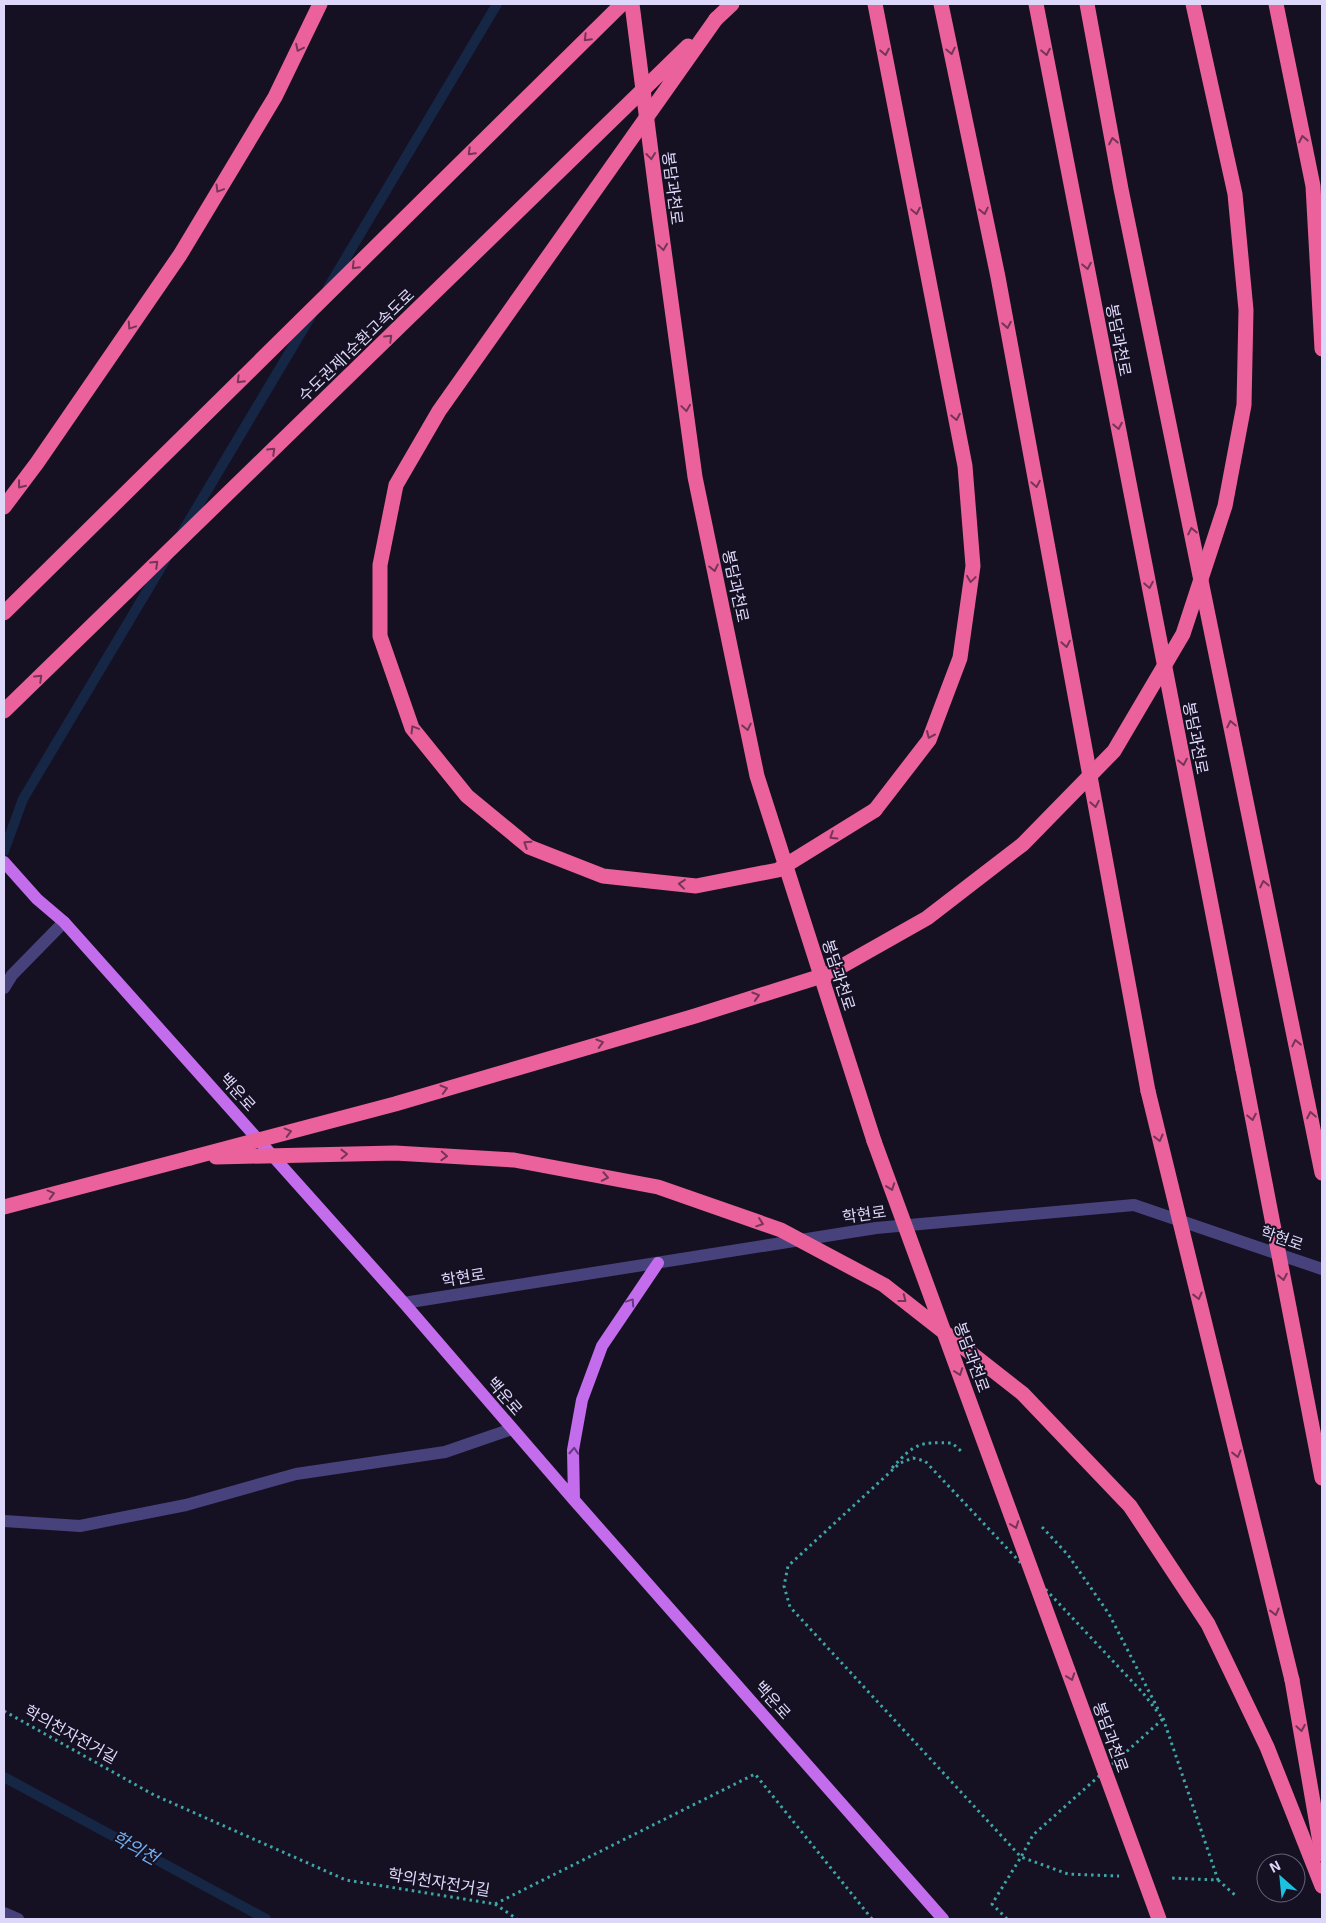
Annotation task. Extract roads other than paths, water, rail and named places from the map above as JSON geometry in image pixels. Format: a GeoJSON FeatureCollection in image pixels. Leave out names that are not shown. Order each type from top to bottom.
{"type":"FeatureCollection","features":[{"type":"Feature","properties":{"kind":"highway"},"geometry":{"type":"LineString","coordinates":[[4,507],[38,463],[180,255],[275,97],[320,4]]}},
{"type":"Feature","properties":{"kind":"highway"},"geometry":{"type":"LineString","coordinates":[[4,613],[622,4]]}},
{"type":"Feature","properties":{"kind":"highway","name":"봉담과천로"},"geometry":{"type":"LineString","coordinates":[[632,4],[695,477],[758,776],[874,1141],[1159,1919]]}},
{"type":"Feature","properties":{"kind":"highway","name":"수도권제1순환고속도로"},"geometry":{"type":"LineString","coordinates":[[4,712],[732,4]]}},
{"type":"Feature","properties":{"kind":"highway"},"geometry":{"type":"LineString","coordinates":[[716,19],[439,411],[396,485],[380,565],[380,636],[412,728],[467,796],[529,846],[603,876],[696,886],[778,870],[874,810],[929,740],[960,658],[973,566],[965,466],[875,4]]}},
{"type":"Feature","properties":{"kind":"highway"},"geometry":{"type":"LineString","coordinates":[[941,4],[998,277],[1148,1091],[1292,1680],[1322,1854]]}},
{"type":"Feature","properties":{"kind":"highway","name":"봉담과천로"},"geometry":{"type":"LineString","coordinates":[[1036,4],[1322,1478]]}},
{"type":"Feature","properties":{"kind":"highway","name":"봉담과천로"},"geometry":{"type":"LineString","coordinates":[[1087,4],[1122,189],[1322,1173]]}},
{"type":"Feature","properties":{"kind":"highway"},"geometry":{"type":"LineString","coordinates":[[4,1207],[395,1104],[695,1016],[828,974],[927,918],[1023,844],[1114,751],[1183,634],[1225,506],[1244,405],[1246,310],[1235,194],[1193,4]]}},
{"type":"Feature","properties":{"kind":"highway"},"geometry":{"type":"LineString","coordinates":[[1276,4],[1313,186],[1322,349]]}},
{"type":"Feature","properties":{"kind":"highway"},"geometry":{"type":"LineString","coordinates":[[190,1158],[395,1153],[514,1160],[658,1187],[780,1230],[884,1285],[1023,1394],[1130,1506],[1208,1624],[1267,1747],[1322,1886]]}},
{"type":"Feature","properties":{"kind":"main road","name":"백운로"},"geometry":{"type":"LineString","coordinates":[[4,862],[37,899],[64,922],[404,1303],[574,1500],[940,1915]]}},
{"type":"Feature","properties":{"kind":"main road"},"geometry":{"type":"LineString","coordinates":[[574,1500],[573,1450],[582,1400],[602,1346],[658,1263]]}},
{"type":"Feature","properties":{"kind":"street"},"geometry":{"type":"LineString","coordinates":[[4,988],[12,974],[64,922]]}},
{"type":"Feature","properties":{"kind":"street","name":"학현로"},"geometry":{"type":"LineString","coordinates":[[404,1303],[876,1228],[1134,1205],[1322,1269]]}},
{"type":"Feature","properties":{"kind":"street"},"geometry":{"type":"LineString","coordinates":[[4,1521],[80,1526],[186,1505],[296,1474],[445,1452],[512,1429]]}},
{"type":"Feature","properties":{"kind":"street"},"geometry":{"type":"LineString","coordinates":[[4,1913],[18,1919]]}},
{"type":"Feature","properties":{"kind":"waterway"},"geometry":{"type":"LineString","coordinates":[[328,288],[497,4]]}},
{"type":"Feature","properties":{"kind":"waterway"},"geometry":{"type":"LineString","coordinates":[[183,531],[311,316]]}},
{"type":"Feature","properties":{"kind":"waterway"},"geometry":{"type":"LineString","coordinates":[[4,851],[23,799],[166,559]]}},
{"type":"Feature","properties":{"kind":"waterway","name":"학의천"},"geometry":{"type":"LineString","coordinates":[[4,1777],[266,1919]]}}]}
